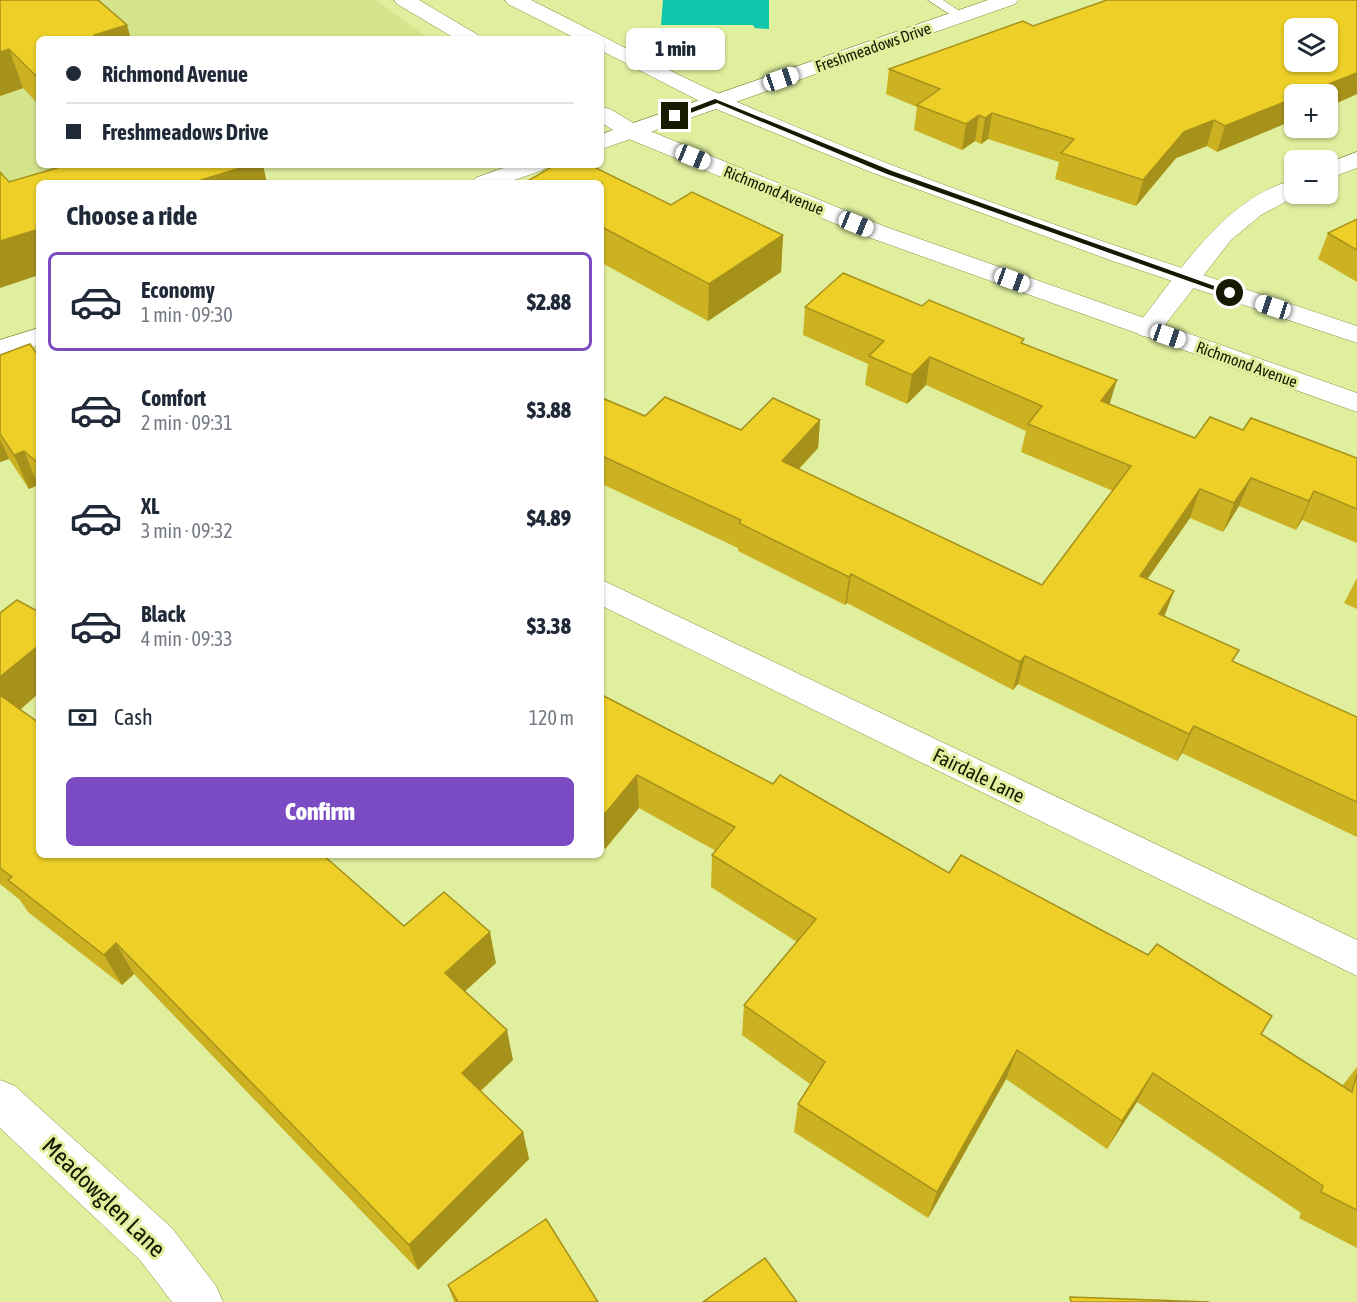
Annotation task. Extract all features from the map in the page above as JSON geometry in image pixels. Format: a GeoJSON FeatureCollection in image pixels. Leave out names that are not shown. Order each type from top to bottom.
{"type":"FeatureCollection","features":[{"type":"Feature","properties":{"kind":"main road"},"geometry":{"type":"LineString","coordinates":[[404,0],[466,36]]}},
{"type":"Feature","properties":{"kind":"main road"},"geometry":{"type":"LineString","coordinates":[[515,0],[587,36]]}},
{"type":"Feature","properties":{"kind":"main road","name":"Freshmeadows Drive"},"geometry":{"type":"LineString","coordinates":[[604,141],[1008,0]]}},
{"type":"Feature","properties":{"kind":"main road"},"geometry":{"type":"LineString","coordinates":[[604,44],[717,101],[890,172],[1188,279],[1357,335]]}},
{"type":"Feature","properties":{"kind":"main road","name":"Richmond Avenue"},"geometry":{"type":"LineString","coordinates":[[604,115],[632,132],[877,232],[1357,403]]}},
{"type":"Feature","properties":{"kind":"main road"},"geometry":{"type":"LineString","coordinates":[[1338,168],[1357,159]]}},
{"type":"Feature","properties":{"kind":"main road"},"geometry":{"type":"LineString","coordinates":[[492,180],[526,168]]}},
{"type":"Feature","properties":{"kind":"main road"},"geometry":{"type":"LineString","coordinates":[[1148,329],[1222,235],[1252,210],[1284,192]]}},
{"type":"Feature","properties":{"kind":"main road"},"geometry":{"type":"LineString","coordinates":[[0,349],[36,337]]}},
{"type":"Feature","properties":{"kind":"main road","name":"Fairdale Lane"},"geometry":{"type":"LineString","coordinates":[[604,593],[1357,958]]}},
{"type":"Feature","properties":{"kind":"main road","name":"Meadowglen Lane"},"geometry":{"type":"LineString","coordinates":[[0,1100],[156,1244],[200,1302]]}},
{"type":"Feature","properties":{"kind":"lane"},"geometry":{"type":"LineString","coordinates":[[934,0],[961,16]]}},
{"type":"Feature","properties":{"kind":"shaded area"},"geometry":{"type":"Polygon","coordinates":[[[0,0],[376,0],[425,36],[36,36],[36,168],[65,168],[0,188],[0,0]]]}},
{"type":"Feature","properties":{"kind":"water"},"geometry":{"type":"Polygon","coordinates":[[[663,0],[769,0],[769,29],[755,28],[753,25],[661,25],[663,0]]]}},
{"type":"Feature","properties":{"kind":"building"},"geometry":{"type":"Polygon","coordinates":[[[0,0],[98,0],[127,25],[95,36],[36,36],[36,76],[9,49],[0,52],[0,0]]]}},
{"type":"Feature","properties":{"kind":"building"},"geometry":{"type":"Polygon","coordinates":[[[1107,0],[1357,0],[1357,73],[1329,84],[1284,84],[1284,102],[1225,126],[1214,120],[1184,132],[1143,180],[1061,153],[1074,139],[992,113],[985,118],[979,115],[966,124],[917,105],[940,89],[889,69],[1023,21],[1033,26],[1107,0]]]}},
{"type":"Feature","properties":{"kind":"building"},"geometry":{"type":"Polygon","coordinates":[[[57,168],[240,168],[201,180],[36,180],[36,230],[0,241],[0,172],[9,182],[57,168]]]}},
{"type":"Feature","properties":{"kind":"building"},"geometry":{"type":"Polygon","coordinates":[[[550,168],[596,168],[671,205],[692,192],[783,235],[709,284],[604,228],[604,180],[529,180],[550,168]]]}},
{"type":"Feature","properties":{"kind":"building"},"geometry":{"type":"Polygon","coordinates":[[[1357,219],[1357,250],[1328,233],[1357,219]]]}},
{"type":"Feature","properties":{"kind":"building"},"geometry":{"type":"Polygon","coordinates":[[[843,273],[922,306],[929,300],[1024,339],[1021,343],[1117,380],[1101,401],[1195,438],[1210,417],[1243,430],[1251,418],[1357,458],[1357,509],[1314,491],[1309,501],[1251,478],[1234,503],[1200,489],[1140,576],[1174,591],[1159,614],[1239,650],[1232,661],[1357,717],[1357,802],[1194,726],[1189,734],[1025,656],[1020,662],[851,574],[849,577],[739,523],[741,520],[604,457],[604,399],[645,416],[665,397],[741,430],[773,398],[820,420],[782,461],[1042,585],[1131,466],[1028,424],[1042,406],[930,357],[912,375],[869,356],[884,341],[805,307],[843,273]]]}},
{"type":"Feature","properties":{"kind":"building"},"geometry":{"type":"Polygon","coordinates":[[[30,344],[36,353],[36,461],[24,451],[14,455],[0,434],[0,355],[30,344]]]}},
{"type":"Feature","properties":{"kind":"building"},"geometry":{"type":"Polygon","coordinates":[[[17,600],[36,610],[36,647],[0,677],[0,613],[17,600]]]}},
{"type":"Feature","properties":{"kind":"building"},"geometry":{"type":"Polygon","coordinates":[[[0,695],[36,721],[36,858],[326,858],[404,926],[444,892],[490,932],[445,973],[507,1030],[462,1073],[523,1132],[409,1245],[116,943],[104,955],[8,880],[12,877],[0,868],[0,695]]]}},
{"type":"Feature","properties":{"kind":"building"},"geometry":{"type":"Polygon","coordinates":[[[604,696],[773,784],[780,775],[949,873],[961,855],[1148,955],[1157,944],[1272,1016],[1261,1034],[1352,1092],[1357,1074],[1357,1210],[1321,1192],[1323,1186],[1153,1073],[1122,1121],[1017,1050],[937,1192],[798,1104],[825,1062],[744,1005],[816,919],[712,855],[735,827],[637,775],[604,815],[604,696]]]}},
{"type":"Feature","properties":{"kind":"building"},"geometry":{"type":"Polygon","coordinates":[[[546,1219],[598,1302],[458,1302],[448,1285],[546,1219]]]}},
{"type":"Feature","properties":{"kind":"building"},"geometry":{"type":"Polygon","coordinates":[[[765,1258],[797,1302],[703,1302],[765,1258]]]}},
{"type":"Feature","properties":{"kind":"building"},"geometry":{"type":"Polygon","coordinates":[[[1070,1297],[1209,1302],[1071,1302],[1070,1297]]]}},
{"type":"Feature","properties":{"kind":"route"},"geometry":{"type":"LineString","coordinates":[[675,116],[717,101],[890,172],[1230,293]]}}]}
